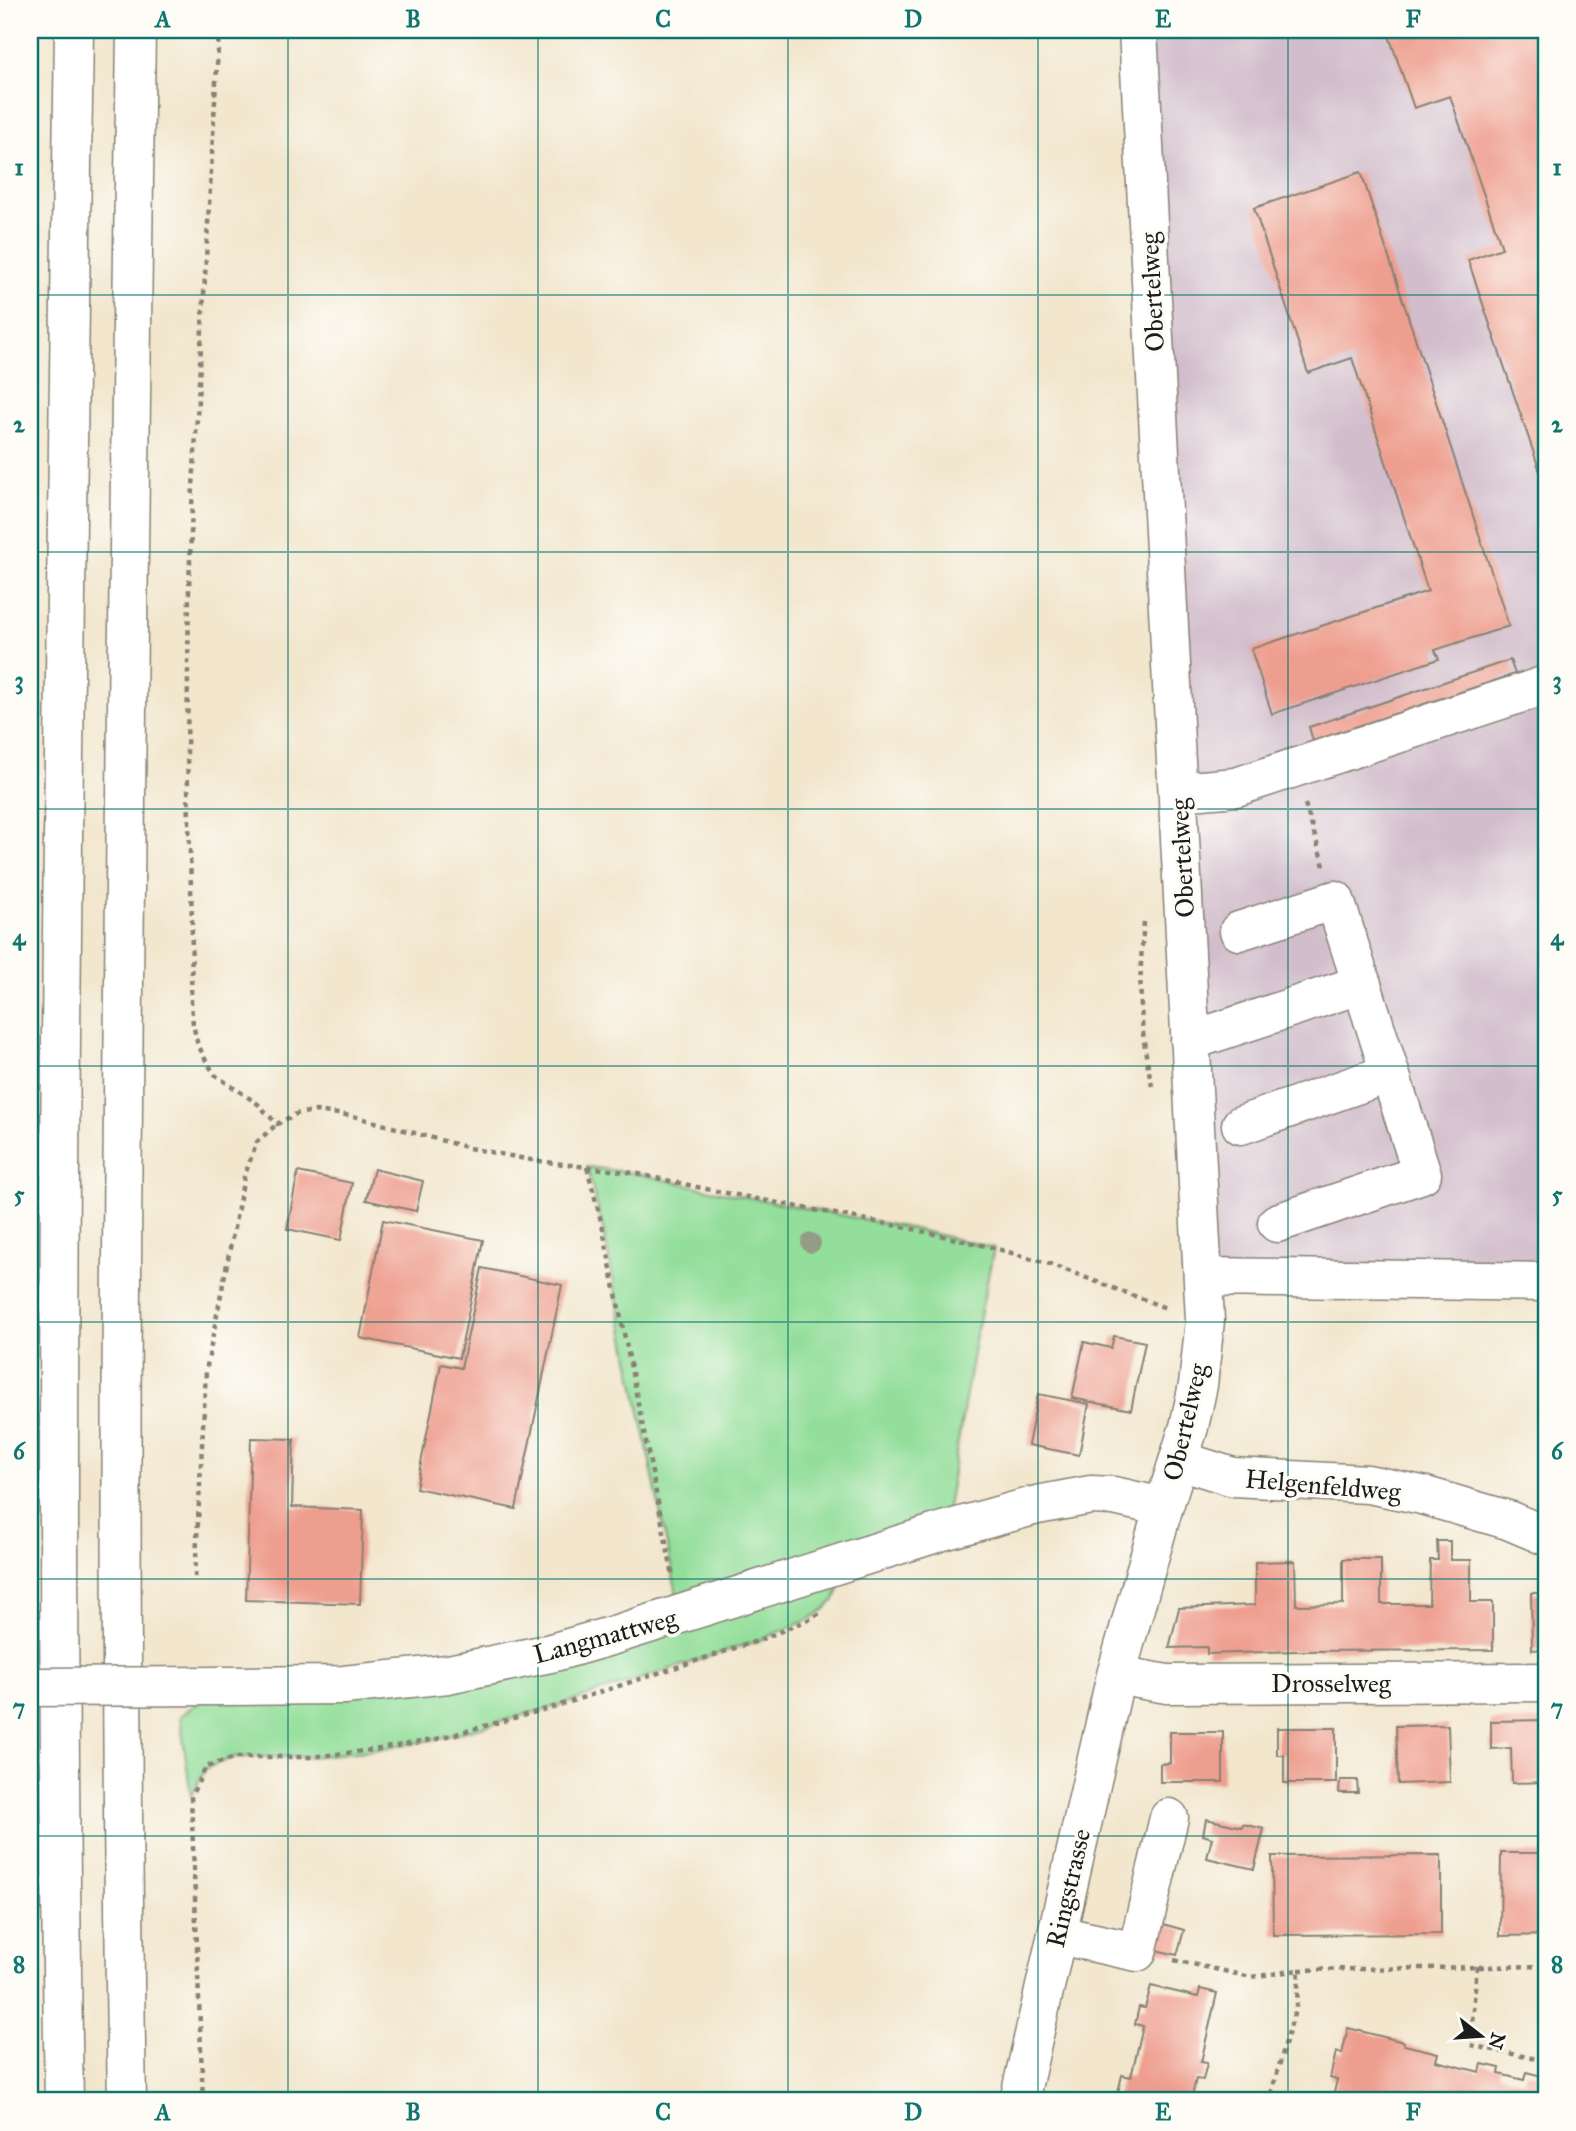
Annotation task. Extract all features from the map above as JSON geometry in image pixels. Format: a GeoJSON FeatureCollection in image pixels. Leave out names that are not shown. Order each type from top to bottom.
{"type":"FeatureCollection","features":[{"type":"Feature","properties":{"kind":"main road"},"geometry":{"type":"LineString","coordinates":[[64,2101],[59,1743],[59,1352],[61,976],[74,30]]}},
{"type":"Feature","properties":{"kind":"main road"},"geometry":{"type":"LineString","coordinates":[[127,2101],[122,1756],[121,1336],[136,30]]}},
{"type":"Feature","properties":{"kind":"main road","name":"Obertelweg"},"geometry":{"type":"LineString","coordinates":[[1116,1675],[1189,1427],[1198,1385],[1205,1320],[1138,30]]}},
{"type":"Feature","properties":{"kind":"main road"},"geometry":{"type":"LineString","coordinates":[[1179,792],[1236,787],[1546,685]]}},
{"type":"Feature","properties":{"kind":"main road"},"geometry":{"type":"LineString","coordinates":[[1239,931],[1335,900],[1422,1174],[1277,1223]]}},
{"type":"Feature","properties":{"kind":"main road"},"geometry":{"type":"LineString","coordinates":[[1190,1041],[1362,984]]}},
{"type":"Feature","properties":{"kind":"main road"},"geometry":{"type":"LineString","coordinates":[[1241,1125],[1390,1073]]}},
{"type":"Feature","properties":{"kind":"main road"},"geometry":{"type":"LineString","coordinates":[[1203,1277],[1546,1282]]}},
{"type":"Feature","properties":{"kind":"main road","name":"Helgenfeldweg"},"geometry":{"type":"LineString","coordinates":[[1179,1460],[1233,1476],[1368,1484],[1422,1495],[1508,1520],[1546,1536]]}},
{"type":"Feature","properties":{"kind":"main road","name":"Langmattweg"},"geometry":{"type":"LineString","coordinates":[[30,1687],[344,1685],[448,1674],[551,1653],[681,1615],[943,1531],[1037,1505],[1091,1495],[1114,1496],[1163,1509]]}},
{"type":"Feature","properties":{"kind":"main road","name":"Drosselweg"},"geometry":{"type":"LineString","coordinates":[[1116,1675],[1167,1684],[1546,1682]]}},
{"type":"Feature","properties":{"kind":"main road","name":"Ringstrasse"},"geometry":{"type":"LineString","coordinates":[[1019,2101],[1116,1675]]}},
{"type":"Feature","properties":{"kind":"main road"},"geometry":{"type":"LineString","coordinates":[[1058,1935],[1137,1952],[1169,1818]]}},
{"type":"Feature","properties":{"kind":"path"},"geometry":{"type":"LineString","coordinates":[[219,30],[189,588],[187,700],[192,921],[191,1005],[197,1042],[215,1075],[258,1104],[277,1124]]}},
{"type":"Feature","properties":{"kind":"path"},"geometry":{"type":"LineString","coordinates":[[1293,769],[1335,900]]}},
{"type":"Feature","properties":{"kind":"path"},"geometry":{"type":"LineString","coordinates":[[195,1577],[206,1371],[244,1177],[257,1142],[277,1124],[296,1114],[316,1111],[353,1116],[469,1148],[531,1160],[634,1173],[913,1229],[1047,1263],[1154,1304],[1205,1320]]}},
{"type":"Feature","properties":{"kind":"path"},"geometry":{"type":"LineString","coordinates":[[587,1167],[603,1229],[681,1615]]}},
{"type":"Feature","properties":{"kind":"path"},"geometry":{"type":"LineString","coordinates":[[203,2101],[191,1796],[206,1768],[235,1757],[310,1757],[437,1739],[554,1707],[760,1640],[810,1619],[835,1600],[840,1586],[840,1565]]}},
{"type":"Feature","properties":{"kind":"path"},"geometry":{"type":"LineString","coordinates":[[1137,1952],[1251,1977],[1299,1970],[1546,1966]]}},
{"type":"Feature","properties":{"kind":"path"},"geometry":{"type":"LineString","coordinates":[[1477,1966],[1470,2045],[1546,2061]]}},
{"type":"Feature","properties":{"kind":"path"},"geometry":{"type":"LineString","coordinates":[[1269,2101],[1297,2003],[1299,1970]]}},
{"type":"Feature","properties":{"kind":"shaded area"},"geometry":{"type":"Polygon","coordinates":[[[1138,30],[1546,30],[1546,1282],[1203,1277],[1138,30]]]}},
{"type":"Feature","properties":{"kind":"green space"},"geometry":{"type":"Polygon","coordinates":[[[587,1167],[634,1173],[994,1248],[976,1335],[943,1531],[840,1565],[840,1586],[835,1600],[810,1619],[760,1640],[554,1707],[437,1739],[310,1757],[235,1757],[206,1768],[191,1796],[180,1716],[220,1686],[344,1685],[681,1615],[603,1229],[587,1167]]]}},
{"type":"Feature","properties":{"kind":"building"},"geometry":{"type":"Polygon","coordinates":[[[1387,30],[1546,30],[1546,489],[1468,260],[1502,248],[1450,96],[1414,108],[1387,30]]]}},
{"type":"Feature","properties":{"kind":"building"},"geometry":{"type":"Polygon","coordinates":[[[1361,172],[1509,626],[1435,650],[1439,659],[1272,714],[1251,649],[1428,591],[1352,358],[1308,373],[1254,208],[1361,172]]]}},
{"type":"Feature","properties":{"kind":"building"},"geometry":{"type":"Polygon","coordinates":[[[1510,660],[1515,674],[1313,741],[1309,727],[1510,660]]]}},
{"type":"Feature","properties":{"kind":"building"},"geometry":{"type":"Polygon","coordinates":[[[374,1169],[423,1181],[416,1211],[366,1200],[374,1169]]]}},
{"type":"Feature","properties":{"kind":"building"},"geometry":{"type":"Polygon","coordinates":[[[298,1172],[352,1183],[341,1240],[287,1229],[298,1172]]]}},
{"type":"Feature","properties":{"kind":"building"},"geometry":{"type":"Polygon","coordinates":[[[383,1220],[483,1240],[459,1358],[360,1338],[383,1220]]]}},
{"type":"Feature","properties":{"kind":"building"},"geometry":{"type":"Polygon","coordinates":[[[482,1268],[562,1285],[516,1509],[416,1488],[441,1364],[461,1368],[482,1268]]]}},
{"type":"Feature","properties":{"kind":"building"},"geometry":{"type":"Polygon","coordinates":[[[1114,1336],[1145,1342],[1131,1410],[1072,1398],[1084,1342],[1111,1348],[1114,1336]]]}},
{"type":"Feature","properties":{"kind":"building"},"geometry":{"type":"Polygon","coordinates":[[[1038,1394],[1089,1404],[1079,1455],[1028,1445],[1038,1394]]]}},
{"type":"Feature","properties":{"kind":"building"},"geometry":{"type":"Polygon","coordinates":[[[251,1438],[294,1439],[292,1507],[363,1510],[360,1604],[246,1600],[251,1438]]]}},
{"type":"Feature","properties":{"kind":"building"},"geometry":{"type":"Polygon","coordinates":[[[1437,1541],[1450,1541],[1450,1560],[1471,1560],[1471,1602],[1493,1602],[1493,1650],[1207,1654],[1207,1647],[1169,1648],[1179,1608],[1255,1605],[1255,1562],[1295,1561],[1296,1605],[1343,1604],[1343,1559],[1381,1559],[1381,1604],[1429,1604],[1430,1560],[1438,1560],[1437,1541]]]}},
{"type":"Feature","properties":{"kind":"building"},"geometry":{"type":"Polygon","coordinates":[[[1531,1593],[1546,1593],[1546,1649],[1532,1650],[1531,1593]]]}},
{"type":"Feature","properties":{"kind":"building"},"geometry":{"type":"Polygon","coordinates":[[[1546,1720],[1546,1782],[1512,1783],[1511,1748],[1491,1749],[1491,1721],[1546,1720]]]}},
{"type":"Feature","properties":{"kind":"building"},"geometry":{"type":"Polygon","coordinates":[[[1448,1725],[1450,1782],[1398,1784],[1396,1726],[1448,1725]]]}},
{"type":"Feature","properties":{"kind":"building"},"geometry":{"type":"Polygon","coordinates":[[[1277,1728],[1336,1728],[1336,1783],[1284,1783],[1284,1755],[1277,1755],[1277,1728]]]}},
{"type":"Feature","properties":{"kind":"building"},"geometry":{"type":"Polygon","coordinates":[[[1170,1732],[1223,1732],[1223,1782],[1160,1782],[1160,1764],[1170,1763],[1170,1732]]]}},
{"type":"Feature","properties":{"kind":"building"},"geometry":{"type":"Polygon","coordinates":[[[1340,1780],[1357,1780],[1358,1793],[1339,1793],[1340,1780]]]}},
{"type":"Feature","properties":{"kind":"building"},"geometry":{"type":"Polygon","coordinates":[[[1206,1819],[1264,1829],[1254,1869],[1207,1858],[1212,1838],[1203,1835],[1206,1819]]]}},
{"type":"Feature","properties":{"kind":"building"},"geometry":{"type":"Polygon","coordinates":[[[1501,1853],[1546,1853],[1546,1935],[1500,1936],[1501,1853]]]}},
{"type":"Feature","properties":{"kind":"building"},"geometry":{"type":"Polygon","coordinates":[[[1441,1855],[1441,1934],[1273,1935],[1272,1856],[1441,1855]]]}},
{"type":"Feature","properties":{"kind":"building"},"geometry":{"type":"Polygon","coordinates":[[[1163,1924],[1184,1930],[1177,1955],[1156,1950],[1163,1924]]]}},
{"type":"Feature","properties":{"kind":"building"},"geometry":{"type":"Polygon","coordinates":[[[1151,1986],[1198,1997],[1200,1989],[1217,1993],[1201,2062],[1207,2063],[1203,2080],[1196,2079],[1191,2101],[1116,2101],[1122,2075],[1131,2077],[1143,2026],[1135,2024],[1139,2007],[1145,2008],[1151,1986]]]}},
{"type":"Feature","properties":{"kind":"building"},"geometry":{"type":"Polygon","coordinates":[[[1348,2028],[1438,2053],[1436,2061],[1480,2072],[1482,2064],[1500,2068],[1499,2074],[1524,2080],[1526,2072],[1546,2077],[1546,2101],[1332,2101],[1337,2080],[1330,2078],[1336,2052],[1342,2054],[1348,2028]]]}}]}
